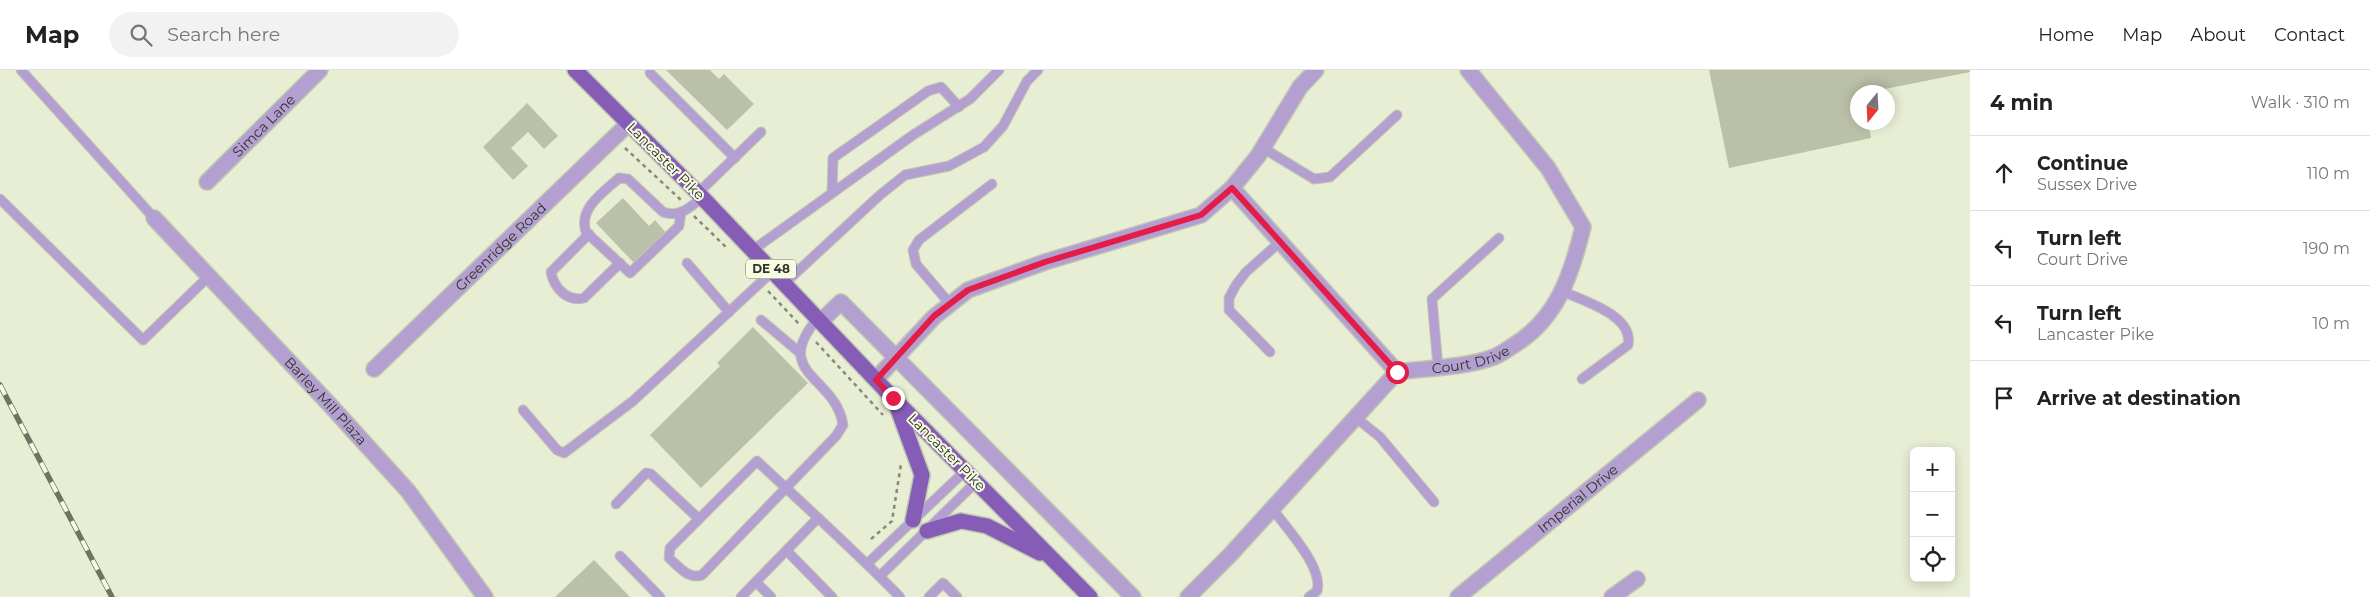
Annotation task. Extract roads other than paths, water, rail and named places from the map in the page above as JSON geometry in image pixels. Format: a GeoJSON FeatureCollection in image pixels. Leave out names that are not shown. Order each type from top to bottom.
{"type":"FeatureCollection","features":[{"type":"Feature","properties":{"kind":"main road","name":"Lancaster Pike"},"geometry":{"type":"LineString","coordinates":[[575,70],[700,195],[964,471],[1090,597]]}},
{"type":"Feature","properties":{"kind":"main road"},"geometry":{"type":"LineString","coordinates":[[893,398],[922,475],[913,520]]}},
{"type":"Feature","properties":{"kind":"main road"},"geometry":{"type":"LineString","coordinates":[[928,531],[960,521],[987,526],[1052,559]]}},
{"type":"Feature","properties":{"kind":"street","name":"Simca Lane"},"geometry":{"type":"LineString","coordinates":[[207,182],[320,70]]}},
{"type":"Feature","properties":{"kind":"street"},"geometry":{"type":"LineString","coordinates":[[876,380],[934,316],[968,290],[1045,262],[1201,215],[1232,188],[1263,148],[1300,87],[1316,70]]}},
{"type":"Feature","properties":{"kind":"street","name":"Court Drive"},"geometry":{"type":"LineString","coordinates":[[1397,372],[1492,358],[1528,338],[1556,306],[1575,261],[1583,227],[1548,168],[1468,70]]}},
{"type":"Feature","properties":{"kind":"street","name":"Greenridge Road"},"geometry":{"type":"LineString","coordinates":[[374,369],[613,136],[628,124]]}},
{"type":"Feature","properties":{"kind":"street"},"geometry":{"type":"LineString","coordinates":[[1188,597],[1397,372],[1232,188]]}},
{"type":"Feature","properties":{"kind":"street","name":"Barley Mill Plaza"},"geometry":{"type":"LineString","coordinates":[[154,218],[408,491],[485,597]]}},
{"type":"Feature","properties":{"kind":"street"},"geometry":{"type":"LineString","coordinates":[[819,319],[841,302],[1133,597]]}},
{"type":"Feature","properties":{"kind":"street","name":"Imperial Drive"},"geometry":{"type":"LineString","coordinates":[[1458,597],[1698,400]]}},
{"type":"Feature","properties":{"kind":"street"},"geometry":{"type":"LineString","coordinates":[[1612,597],[1637,579]]}},
{"type":"Feature","properties":{"kind":"lane"},"geometry":{"type":"LineString","coordinates":[[22,70],[154,218]]}},
{"type":"Feature","properties":{"kind":"lane"},"geometry":{"type":"LineString","coordinates":[[753,250],[913,136],[959,107],[981,90],[988,79],[999,70]]}},
{"type":"Feature","properties":{"kind":"lane"},"geometry":{"type":"LineString","coordinates":[[785,284],[880,195],[905,175],[949,166],[984,147],[1003,126],[1027,81],[1038,70]]}},
{"type":"Feature","properties":{"kind":"lane"},"geometry":{"type":"LineString","coordinates":[[650,73],[734,158]]}},
{"type":"Feature","properties":{"kind":"lane"},"geometry":{"type":"LineString","coordinates":[[832,193],[833,158],[928,90],[941,87],[959,107]]}},
{"type":"Feature","properties":{"kind":"lane"},"geometry":{"type":"LineString","coordinates":[[1263,148],[1299,172],[1314,179],[1330,177],[1397,115]]}},
{"type":"Feature","properties":{"kind":"lane"},"geometry":{"type":"LineString","coordinates":[[685,211],[670,215],[663,212],[628,179],[619,178],[585,214],[583,224],[589,234],[630,273],[679,226],[685,211],[761,132]]}},
{"type":"Feature","properties":{"kind":"lane"},"geometry":{"type":"LineString","coordinates":[[950,304],[916,264],[913,250],[919,240],[992,184]]}},
{"type":"Feature","properties":{"kind":"lane"},"geometry":{"type":"LineString","coordinates":[[0,200],[143,340],[208,277]]}},
{"type":"Feature","properties":{"kind":"lane"},"geometry":{"type":"LineString","coordinates":[[589,234],[551,272],[552,279],[562,292],[576,300],[584,298],[620,263]]}},
{"type":"Feature","properties":{"kind":"lane"},"geometry":{"type":"LineString","coordinates":[[1438,367],[1432,299],[1499,238]]}},
{"type":"Feature","properties":{"kind":"lane"},"geometry":{"type":"LineString","coordinates":[[1270,352],[1229,310],[1228,298],[1246,272],[1280,242]]}},
{"type":"Feature","properties":{"kind":"lane"},"geometry":{"type":"LineString","coordinates":[[687,263],[729,312]]}},
{"type":"Feature","properties":{"kind":"lane"},"geometry":{"type":"LineString","coordinates":[[523,410],[557,450],[564,453],[633,402],[773,271]]}},
{"type":"Feature","properties":{"kind":"lane"},"geometry":{"type":"LineString","coordinates":[[1562,291],[1618,319],[1628,332],[1628,345],[1582,379]]}},
{"type":"Feature","properties":{"kind":"lane"},"geometry":{"type":"LineString","coordinates":[[819,319],[807,331],[799,352],[802,364],[831,399],[842,416],[843,425],[836,436],[786,489],[702,575],[695,578],[669,558],[670,548],[756,461],[786,489],[818,518],[880,576],[900,597]]}},
{"type":"Feature","properties":{"kind":"lane"},"geometry":{"type":"LineString","coordinates":[[761,320],[799,352]]}},
{"type":"Feature","properties":{"kind":"lane"},"geometry":{"type":"LineString","coordinates":[[1355,417],[1380,438],[1434,502]]}},
{"type":"Feature","properties":{"kind":"lane"},"geometry":{"type":"LineString","coordinates":[[867,564],[964,471]]}},
{"type":"Feature","properties":{"kind":"lane"},"geometry":{"type":"LineString","coordinates":[[616,504],[646,473],[651,474],[699,519]]}},
{"type":"Feature","properties":{"kind":"lane"},"geometry":{"type":"LineString","coordinates":[[880,576],[976,482]]}},
{"type":"Feature","properties":{"kind":"lane"},"geometry":{"type":"LineString","coordinates":[[1272,508],[1300,544],[1316,576],[1318,581],[1317,591],[1309,597]]}},
{"type":"Feature","properties":{"kind":"lane"},"geometry":{"type":"LineString","coordinates":[[741,597],[818,518]]}},
{"type":"Feature","properties":{"kind":"lane"},"geometry":{"type":"LineString","coordinates":[[787,551],[832,597]]}},
{"type":"Feature","properties":{"kind":"lane"},"geometry":{"type":"LineString","coordinates":[[620,556],[660,597]]}},
{"type":"Feature","properties":{"kind":"lane"},"geometry":{"type":"LineString","coordinates":[[756,582],[771,597]]}},
{"type":"Feature","properties":{"kind":"lane"},"geometry":{"type":"LineString","coordinates":[[929,597],[943,583],[957,597]]}},
{"type":"Feature","properties":{"kind":"railway"},"geometry":{"type":"LineString","coordinates":[[0,385],[112,597]]}}]}
